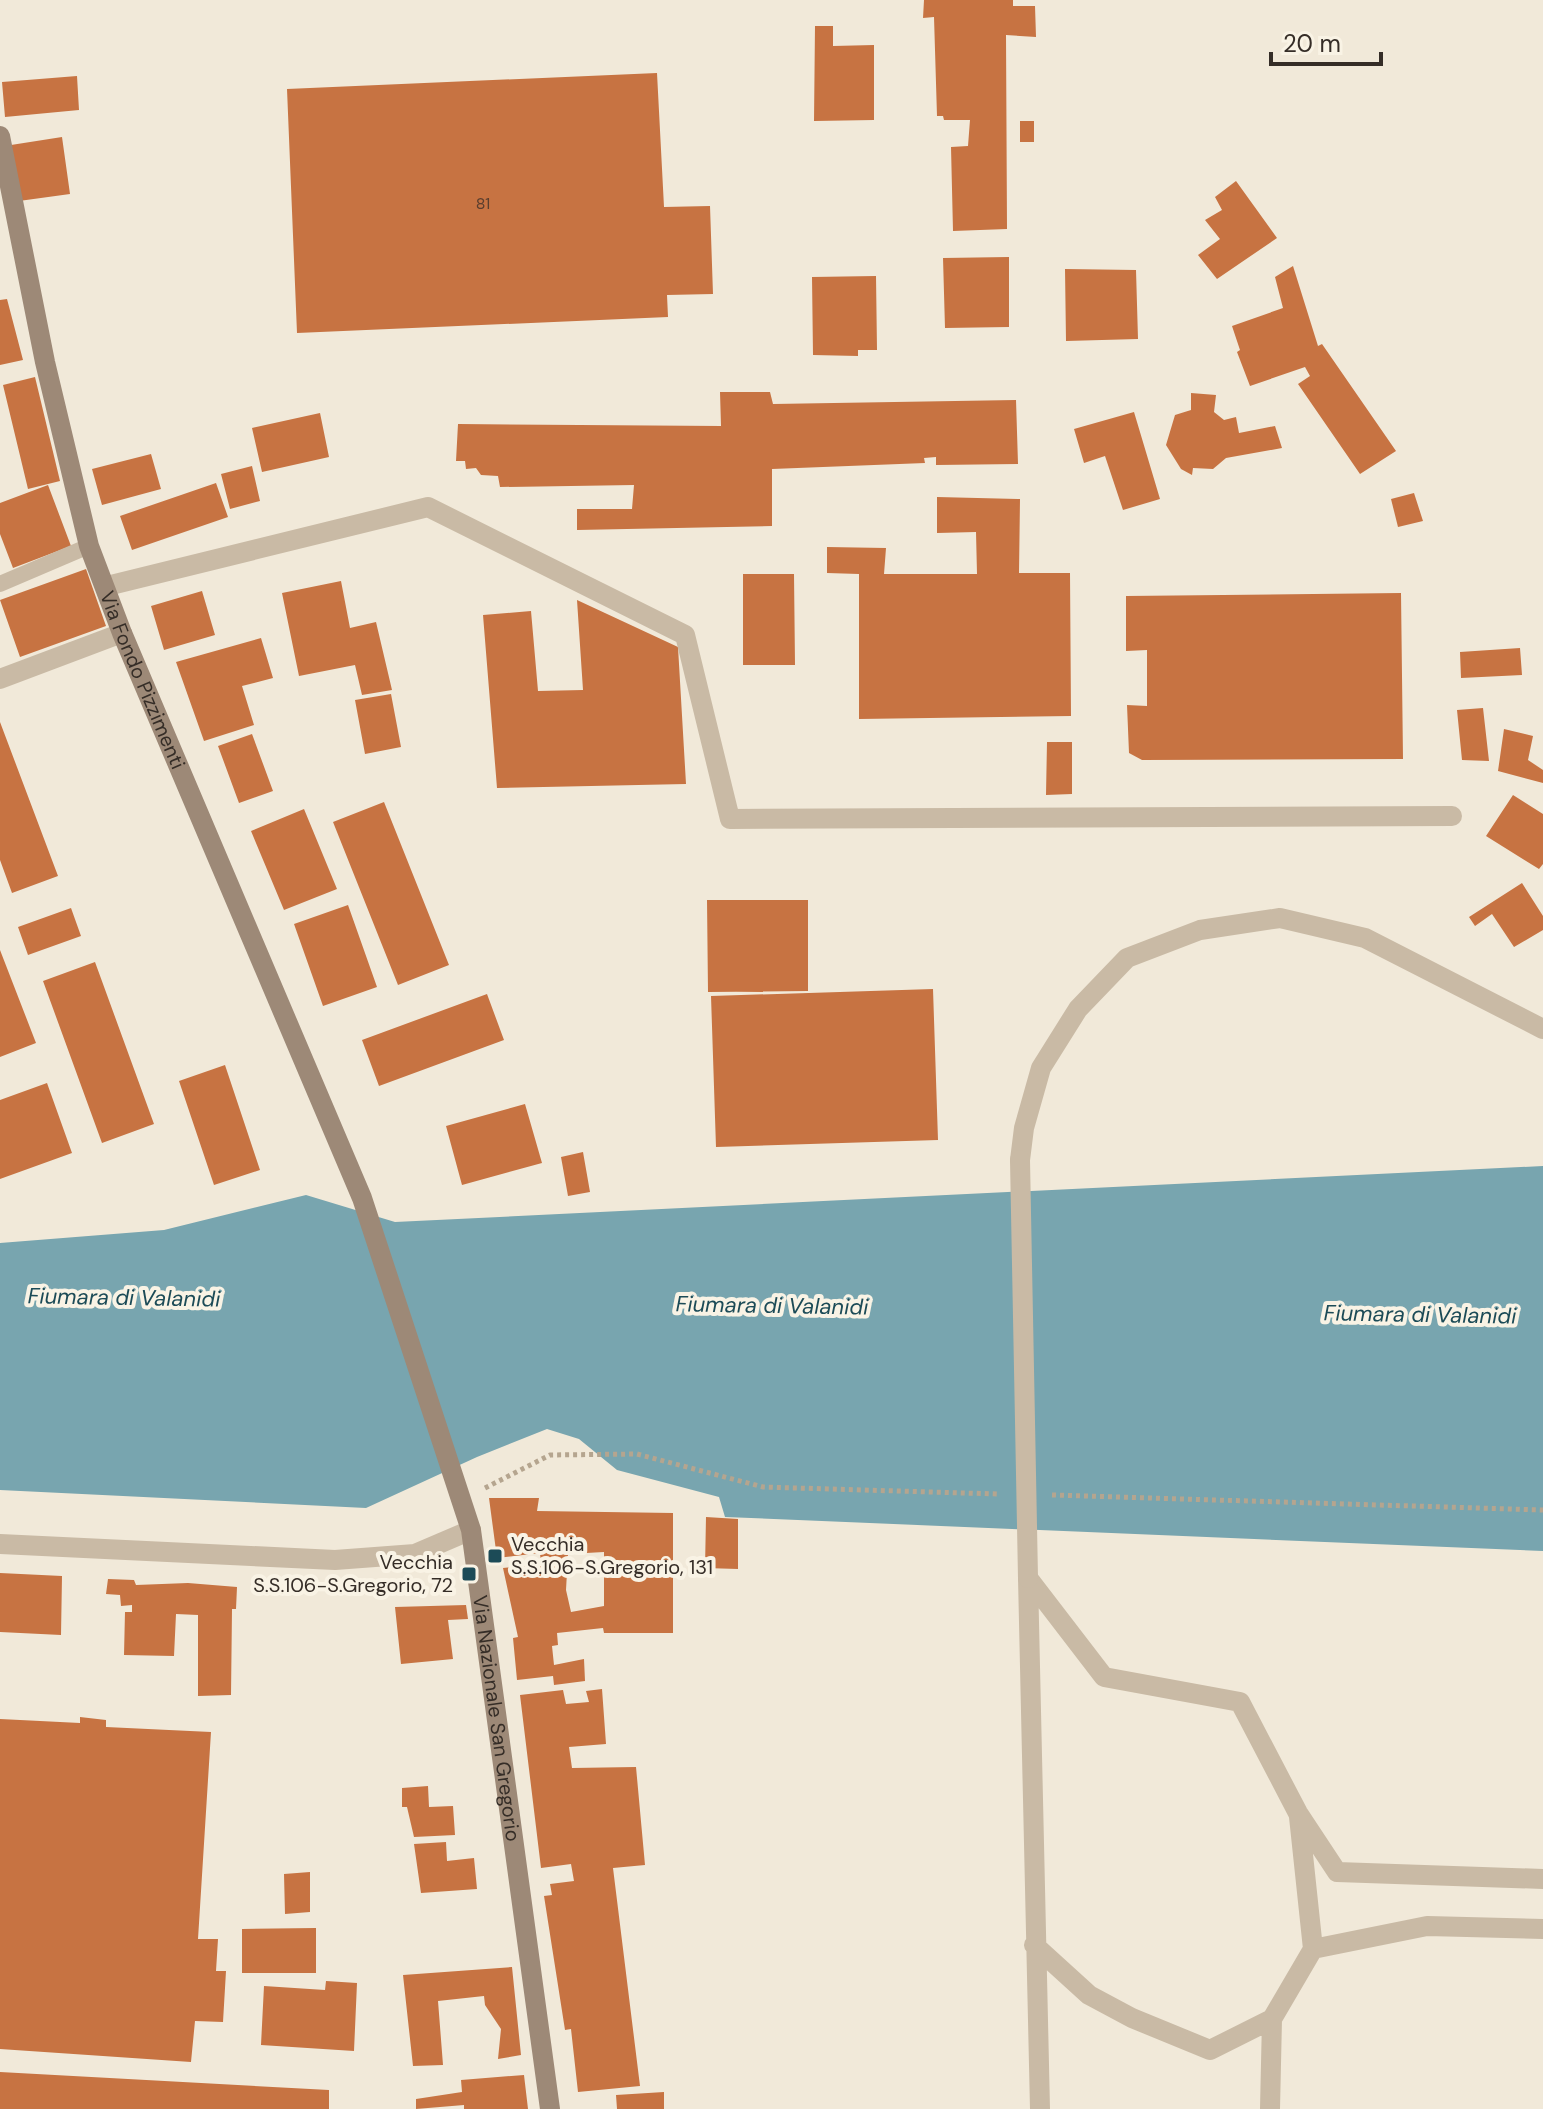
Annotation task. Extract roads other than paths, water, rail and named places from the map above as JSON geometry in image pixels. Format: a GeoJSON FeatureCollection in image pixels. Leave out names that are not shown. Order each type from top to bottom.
{"type":"FeatureCollection","features":[{"type":"Feature","properties":{"kind":"street","name":"Via Fondo Pizzimenti"},"geometry":{"type":"LineString","coordinates":[[0,136],[45,362],[89,546],[107,586],[122,633],[362,1198]]}},
{"type":"Feature","properties":{"kind":"street"},"geometry":{"type":"LineString","coordinates":[[107,586],[428,507],[685,635],[730,819],[1452,816]]}},
{"type":"Feature","properties":{"kind":"street"},"geometry":{"type":"LineString","coordinates":[[0,679],[122,633]]}},
{"type":"Feature","properties":{"kind":"street"},"geometry":{"type":"LineString","coordinates":[[1040,2109],[1034,1945],[1020,1160],[1024,1128],[1041,1068],[1078,1009],[1127,958],[1200,930],[1280,918],[1365,938],[1543,1029]]}},
{"type":"Feature","properties":{"kind":"street","name":"Via Nazionale San Gregorio"},"geometry":{"type":"LineString","coordinates":[[362,1198],[471,1530],[550,2109]]}},
{"type":"Feature","properties":{"kind":"street"},"geometry":{"type":"LineString","coordinates":[[0,1544],[335,1560],[415,1554],[471,1530]]}},
{"type":"Feature","properties":{"kind":"street"},"geometry":{"type":"LineString","coordinates":[[1028,1578],[1104,1677],[1240,1702],[1298,1813],[1337,1872],[1543,1879]]}},
{"type":"Feature","properties":{"kind":"street"},"geometry":{"type":"LineString","coordinates":[[1270,2109],[1272,2019],[1313,1949],[1298,1813]]}},
{"type":"Feature","properties":{"kind":"street"},"geometry":{"type":"LineString","coordinates":[[1313,1949],[1427,1926],[1543,1929]]}},
{"type":"Feature","properties":{"kind":"street"},"geometry":{"type":"LineString","coordinates":[[1034,1945],[1089,1995],[1210,2050],[1272,2019]]}},
{"type":"Feature","properties":{"kind":"lane"},"geometry":{"type":"LineString","coordinates":[[0,584],[89,546]]}},
{"type":"Feature","properties":{"kind":"water","name":"Fiumara di Valanidi"},"geometry":{"type":"Polygon","coordinates":[[[1543,1166],[1543,1551],[725,1517],[719,1497],[617,1470],[579,1439],[547,1429],[366,1508],[0,1490],[0,1243],[164,1230],[306,1195],[395,1222],[1543,1166]]]}},
{"type":"Feature","properties":{"kind":"place","name":"Vecchia S.S.106-S.Gregorio, 131"},"geometry":{"type":"Point","coordinates":[495,1556]}},
{"type":"Feature","properties":{"kind":"place","name":"Vecchia S.S.106-S.Gregorio, 72"},"geometry":{"type":"Point","coordinates":[469,1574]}}]}
